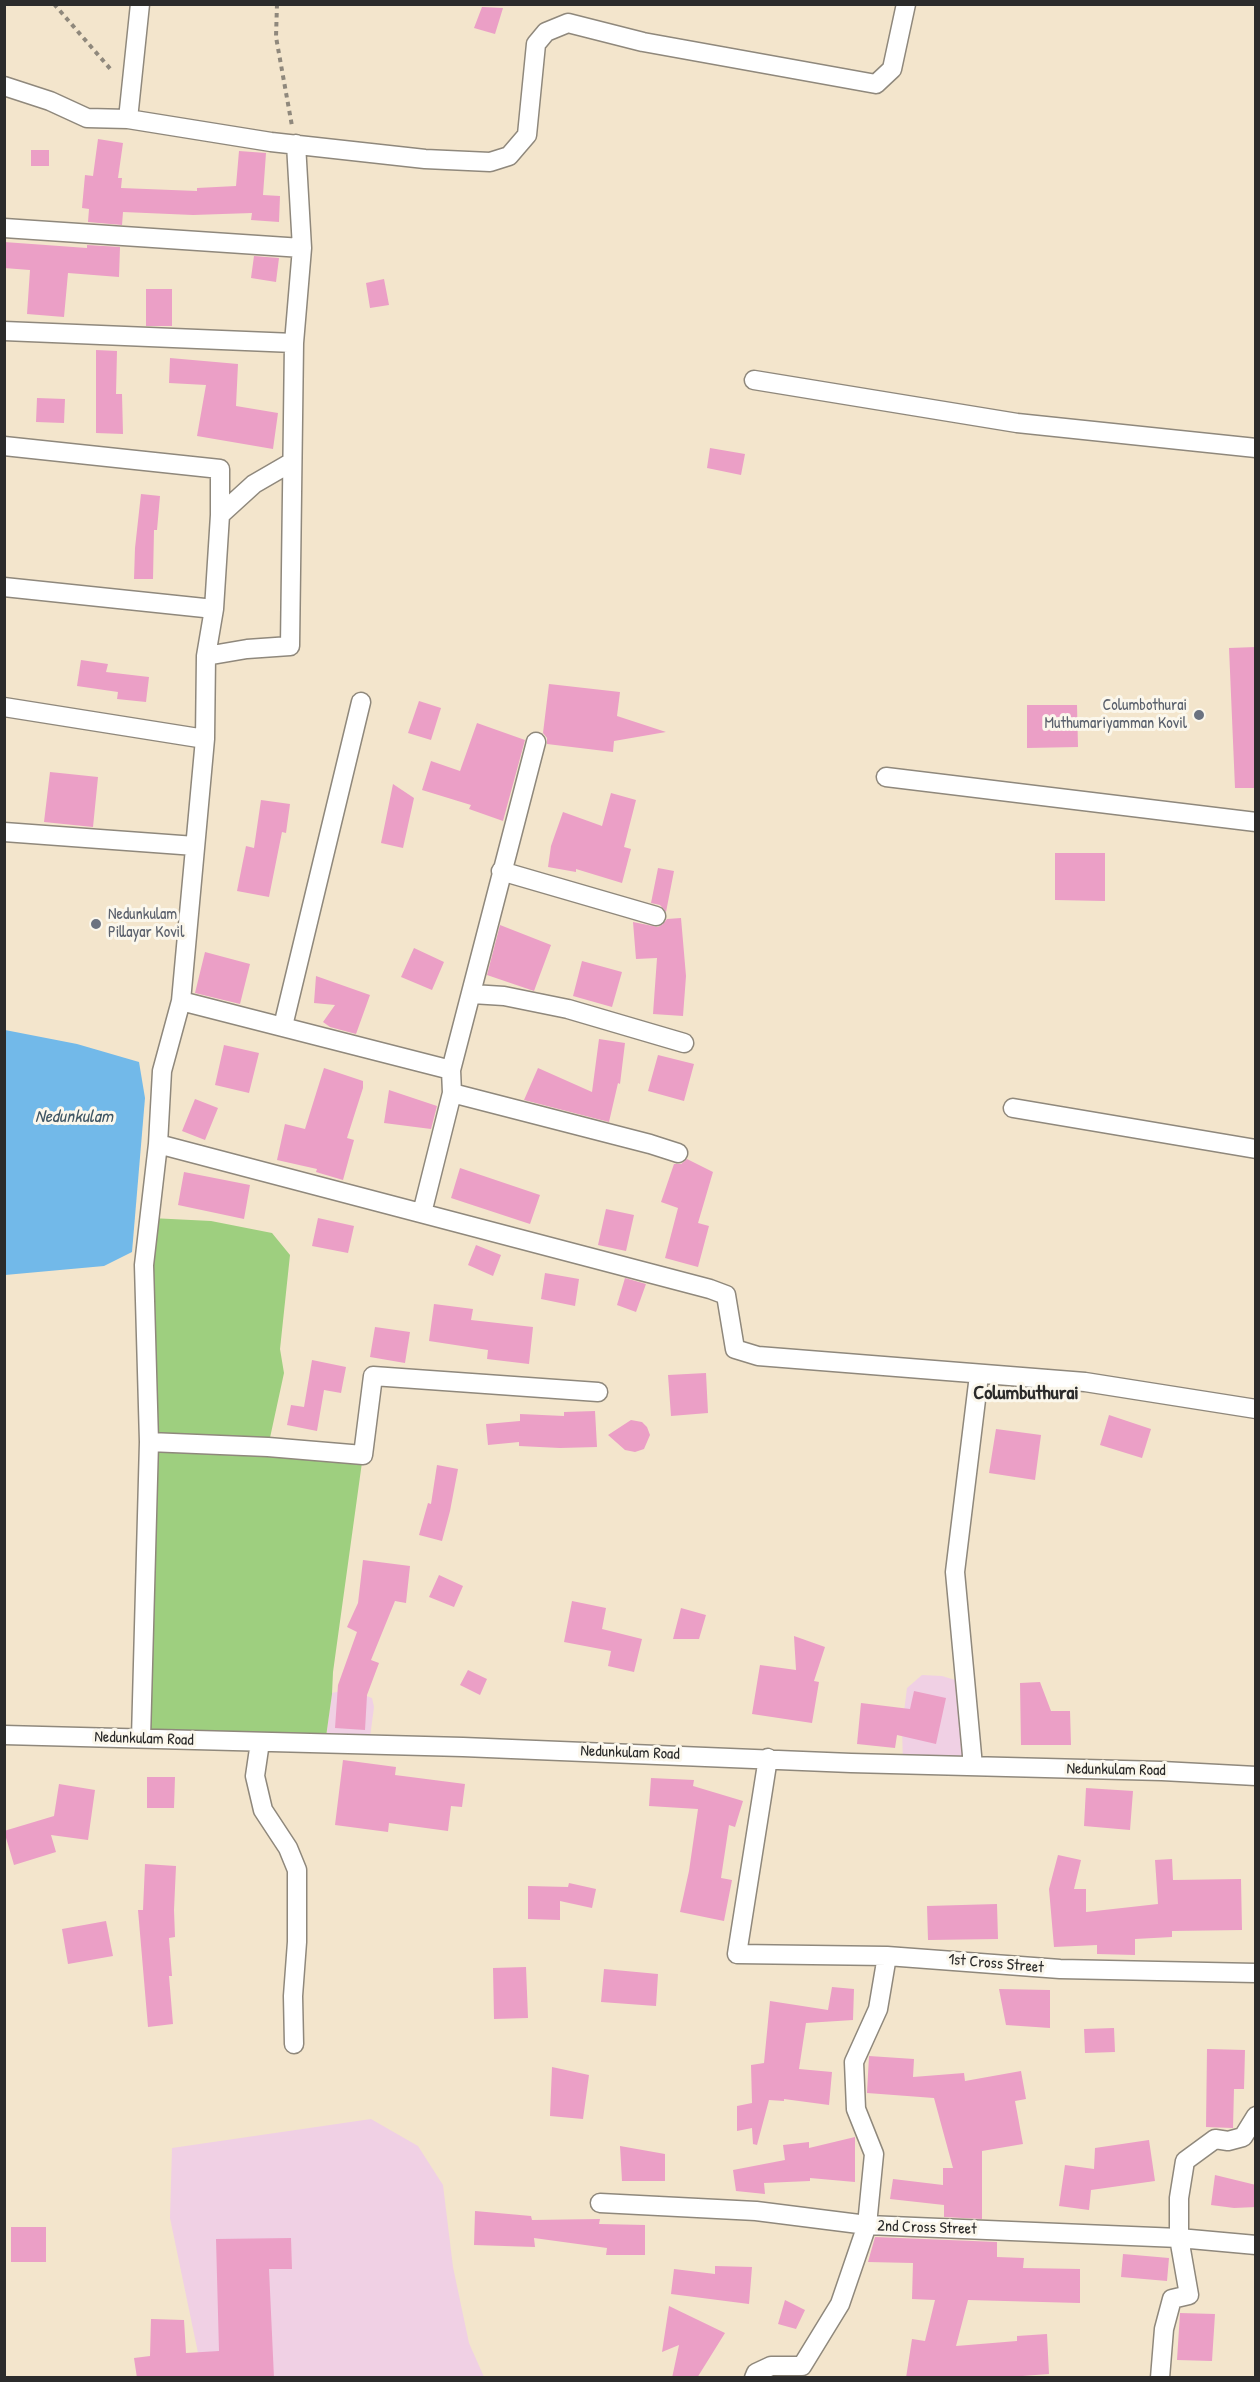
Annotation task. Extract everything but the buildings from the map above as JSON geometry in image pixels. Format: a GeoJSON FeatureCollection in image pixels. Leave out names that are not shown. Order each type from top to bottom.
{"type":"FeatureCollection","features":[{"type":"Feature","properties":{"kind":"street"},"geometry":{"type":"LineString","coordinates":[[128,119],[140,4]]}},
{"type":"Feature","properties":{"kind":"street"},"geometry":{"type":"LineString","coordinates":[[4,86],[50,101],[87,118],[128,119],[296,144],[425,159],[490,162],[509,156],[527,135],[536,44],[546,32],[568,23],[643,42],[876,84],[892,69],[906,4]]}},
{"type":"Feature","properties":{"kind":"street"},"geometry":{"type":"LineString","coordinates":[[206,656],[247,649],[290,646],[294,343],[302,248],[296,144]]}},
{"type":"Feature","properties":{"kind":"street"},"geometry":{"type":"LineString","coordinates":[[4,228],[302,248]]}},
{"type":"Feature","properties":{"kind":"street"},"geometry":{"type":"LineString","coordinates":[[4,331],[294,343]]}},
{"type":"Feature","properties":{"kind":"street"},"geometry":{"type":"LineString","coordinates":[[754,380],[1017,423],[1256,448]]}},
{"type":"Feature","properties":{"kind":"street"},"geometry":{"type":"LineString","coordinates":[[4,446],[220,469],[220,515],[214,609],[206,656],[205,739],[181,1001],[162,1071],[158,1144],[144,1265],[149,1442],[141,1738]]}},
{"type":"Feature","properties":{"kind":"street"},"geometry":{"type":"LineString","coordinates":[[220,515],[254,484],[292,462]]}},
{"type":"Feature","properties":{"kind":"street"},"geometry":{"type":"LineString","coordinates":[[4,586],[214,609]]}},
{"type":"Feature","properties":{"kind":"street"},"geometry":{"type":"LineString","coordinates":[[283,1026],[361,702]]}},
{"type":"Feature","properties":{"kind":"street"},"geometry":{"type":"LineString","coordinates":[[4,707],[205,739]]}},
{"type":"Feature","properties":{"kind":"street"},"geometry":{"type":"LineString","coordinates":[[422,1214],[452,1094],[451,1070],[536,742]]}},
{"type":"Feature","properties":{"kind":"street"},"geometry":{"type":"LineString","coordinates":[[886,777],[1256,822]]}},
{"type":"Feature","properties":{"kind":"street"},"geometry":{"type":"LineString","coordinates":[[4,832],[195,846]]}},
{"type":"Feature","properties":{"kind":"street"},"geometry":{"type":"LineString","coordinates":[[501,871],[656,916]]}},
{"type":"Feature","properties":{"kind":"street"},"geometry":{"type":"LineString","coordinates":[[472,994],[504,996],[568,1009],[684,1043]]}},
{"type":"Feature","properties":{"kind":"street"},"geometry":{"type":"LineString","coordinates":[[181,1001],[451,1070]]}},
{"type":"Feature","properties":{"kind":"street"},"geometry":{"type":"LineString","coordinates":[[452,1094],[650,1144],[678,1154]]}},
{"type":"Feature","properties":{"kind":"street"},"geometry":{"type":"LineString","coordinates":[[1013,1108],[1256,1149]]}},
{"type":"Feature","properties":{"kind":"street"},"geometry":{"type":"LineString","coordinates":[[158,1144],[710,1289],[726,1295],[735,1350],[758,1356],[1085,1382],[1256,1409]]}},
{"type":"Feature","properties":{"kind":"street"},"geometry":{"type":"LineString","coordinates":[[974,1766],[955,1572],[979,1375]]}},
{"type":"Feature","properties":{"kind":"street"},"geometry":{"type":"LineString","coordinates":[[149,1442],[268,1447],[363,1455],[373,1376],[598,1392]]}},
{"type":"Feature","properties":{"kind":"street","name":"Nedunkulam Road"},"geometry":{"type":"LineString","coordinates":[[4,1735],[463,1747],[851,1763],[1256,1776]]}},
{"type":"Feature","properties":{"kind":"street"},"geometry":{"type":"LineString","coordinates":[[260,1742],[255,1776],[262,1810],[288,1848],[297,1870],[297,1942],[293,1996],[294,2044]]}},
{"type":"Feature","properties":{"kind":"street","name":"1st Cross Street"},"geometry":{"type":"LineString","coordinates":[[768,1758],[737,1954],[887,1956],[1060,1969],[1256,1973]]}},
{"type":"Feature","properties":{"kind":"street"},"geometry":{"type":"LineString","coordinates":[[754,2378],[756,2373],[771,2366],[802,2366],[840,2304],[867,2225],[874,2154],[856,2109],[854,2062],[878,2009],[887,1956]]}},
{"type":"Feature","properties":{"kind":"street"},"geometry":{"type":"LineString","coordinates":[[1160,2378],[1164,2329],[1172,2299],[1189,2295],[1179,2238],[1179,2198],[1185,2161],[1215,2139],[1228,2141],[1243,2137],[1256,2116]]}},
{"type":"Feature","properties":{"kind":"street","name":"2nd Cross Street"},"geometry":{"type":"LineString","coordinates":[[600,2203],[756,2211],[867,2225],[1179,2238],[1256,2246]]}},
{"type":"Feature","properties":{"kind":"path"},"geometry":{"type":"LineString","coordinates":[[54,4],[130,92]]}},
{"type":"Feature","properties":{"kind":"path"},"geometry":{"type":"LineString","coordinates":[[277,4],[276,38],[296,144]]}},
{"type":"Feature","properties":{"kind":"shaded area"},"geometry":{"type":"Polygon","coordinates":[[[922,1675],[942,1676],[962,1682],[973,1766],[903,1763],[902,1728],[907,1688],[922,1675]]]}},
{"type":"Feature","properties":{"kind":"shaded area"},"geometry":{"type":"Polygon","coordinates":[[[353,1691],[372,1698],[374,1707],[369,1745],[325,1744],[332,1693],[353,1691]]]}},
{"type":"Feature","properties":{"kind":"shaded area"},"geometry":{"type":"Polygon","coordinates":[[[371,2119],[418,2146],[443,2185],[453,2267],[469,2343],[484,2377],[203,2377],[170,2218],[172,2148],[371,2119]]]}},
{"type":"Feature","properties":{"kind":"green space"},"geometry":{"type":"Polygon","coordinates":[[[151,1218],[211,1221],[272,1233],[290,1255],[280,1349],[284,1373],[268,1447],[363,1455],[325,1744],[141,1738],[151,1218]]]}},
{"type":"Feature","properties":{"kind":"water","name":"Nedunkulam"},"geometry":{"type":"Polygon","coordinates":[[[5,1030],[77,1044],[139,1062],[145,1098],[132,1252],[104,1266],[5,1275],[5,1030]]]}},
{"type":"Feature","properties":{"kind":"place","name":"Columbothurai Muthumariyamman Kovil"},"geometry":{"type":"Point","coordinates":[1199,715]}},
{"type":"Feature","properties":{"kind":"place","name":"Nedunkulam Pillayar Kovil"},"geometry":{"type":"Point","coordinates":[96,924]}},
{"type":"Feature","properties":{"kind":"district","name":"Columbuthurai"},"geometry":{"type":"Point","coordinates":[1026,1394]}}]}
